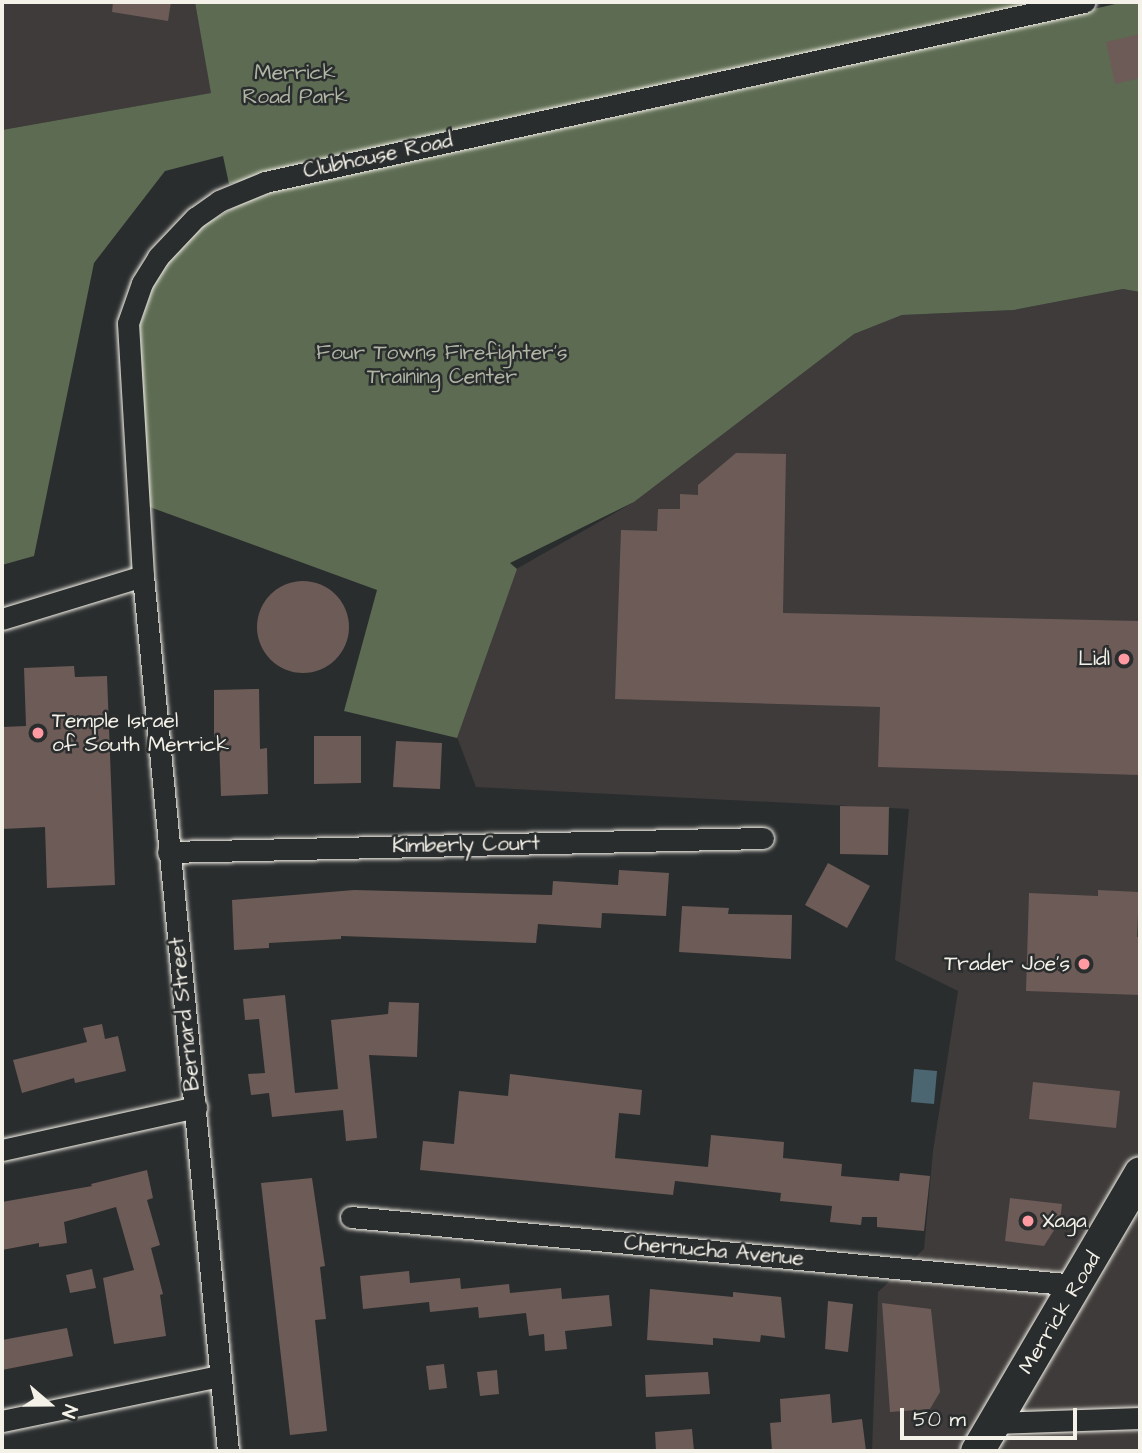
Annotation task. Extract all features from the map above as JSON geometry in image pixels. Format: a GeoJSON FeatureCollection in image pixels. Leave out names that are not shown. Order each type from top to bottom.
{"type":"FeatureCollection","features":[{"type":"Feature","properties":{"kind":"main road","name":"Merrick Road"},"geometry":{"type":"LineString","coordinates":[[977,1451],[1140,1173]]}},
{"type":"Feature","properties":{"kind":"street","name":"Clubhouse Road"},"geometry":{"type":"LineString","coordinates":[[143,576],[128,323],[142,283],[158,257],[195,218],[219,201],[265,182],[307,171],[1084,2]]}},
{"type":"Feature","properties":{"kind":"street"},"geometry":{"type":"LineString","coordinates":[[2,618],[143,576]]}},
{"type":"Feature","properties":{"kind":"street","name":"Bernard Street"},"geometry":{"type":"LineString","coordinates":[[143,576],[168,852],[229,1451]]}},
{"type":"Feature","properties":{"kind":"street","name":"Kimberly Court"},"geometry":{"type":"LineString","coordinates":[[168,852],[763,838]]}},
{"type":"Feature","properties":{"kind":"street"},"geometry":{"type":"LineString","coordinates":[[2,1150],[196,1107]]}},
{"type":"Feature","properties":{"kind":"street","name":"Chernucha Avenue"},"geometry":{"type":"LineString","coordinates":[[351,1217],[1076,1285]]}},
{"type":"Feature","properties":{"kind":"street"},"geometry":{"type":"LineString","coordinates":[[2,1422],[220,1376]]}},
{"type":"Feature","properties":{"kind":"street"},"geometry":{"type":"LineString","coordinates":[[994,1423],[1140,1418]]}},
{"type":"Feature","properties":{"kind":"shaded area"},"geometry":{"type":"Polygon","coordinates":[[[2,2],[195,2],[212,93],[2,130],[2,2]]]}},
{"type":"Feature","properties":{"kind":"shaded area"},"geometry":{"type":"Polygon","coordinates":[[[1123,289],[1140,292],[1140,1451],[872,1451],[878,1292],[924,1249],[933,1151],[958,991],[895,960],[909,809],[476,787],[452,724],[499,579],[634,502],[854,334],[902,315],[1014,310],[1123,289]]]}},
{"type":"Feature","properties":{"kind":"green space","name":"Merrick Road Park"},"geometry":{"type":"Polygon","coordinates":[[[195,2],[1037,2],[229,184],[223,156],[165,171],[94,263],[34,556],[2,565],[2,130],[211,93],[195,2]]]}},
{"type":"Feature","properties":{"kind":"green space","name":"Four Towns Firefighter's Training Center"},"geometry":{"type":"Polygon","coordinates":[[[1124,2],[1140,2],[1140,292],[1123,289],[1014,310],[902,315],[854,334],[634,502],[510,563],[517,569],[457,738],[344,711],[377,590],[147,506],[140,325],[157,275],[193,231],[261,192],[712,96],[1124,2]]]}},
{"type":"Feature","properties":{"kind":"water"},"geometry":{"type":"Polygon","coordinates":[[[914,1069],[937,1071],[934,1104],[911,1102],[914,1069]]]}},
{"type":"Feature","properties":{"kind":"building"},"geometry":{"type":"Polygon","coordinates":[[[113,2],[171,2],[168,21],[112,12],[113,2]]]}},
{"type":"Feature","properties":{"kind":"building"},"geometry":{"type":"Polygon","coordinates":[[[1140,34],[1140,78],[1115,84],[1106,42],[1140,34]]]}},
{"type":"Feature","properties":{"kind":"building"},"geometry":{"type":"Polygon","coordinates":[[[736,453],[786,454],[783,613],[1140,621],[1140,775],[878,767],[880,707],[615,699],[621,530],[657,531],[658,509],[680,509],[680,494],[698,495],[698,485],[736,453]]]}},
{"type":"Feature","properties":{"kind":"building"},"geometry":{"type":"Polygon","coordinates":[[[303,581],[321,585],[335,595],[345,609],[349,627],[345,645],[335,659],[321,669],[303,673],[285,669],[271,659],[261,645],[257,627],[261,609],[271,595],[285,585],[303,581]]]}},
{"type":"Feature","properties":{"kind":"building"},"geometry":{"type":"Polygon","coordinates":[[[74,666],[75,677],[107,676],[115,885],[47,888],[45,827],[2,829],[2,727],[26,726],[24,668],[74,666]]]}},
{"type":"Feature","properties":{"kind":"building"},"geometry":{"type":"Polygon","coordinates":[[[259,689],[260,749],[267,748],[268,794],[221,796],[219,737],[214,737],[214,690],[259,689]]]}},
{"type":"Feature","properties":{"kind":"building"},"geometry":{"type":"Polygon","coordinates":[[[314,736],[361,736],[361,783],[314,784],[314,736]]]}},
{"type":"Feature","properties":{"kind":"building"},"geometry":{"type":"Polygon","coordinates":[[[396,741],[442,743],[440,789],[393,787],[396,741]]]}},
{"type":"Feature","properties":{"kind":"building"},"geometry":{"type":"Polygon","coordinates":[[[840,806],[889,807],[888,855],[840,854],[840,806]]]}},
{"type":"Feature","properties":{"kind":"building"},"geometry":{"type":"Polygon","coordinates":[[[828,863],[870,886],[847,928],[805,905],[828,863]]]}},
{"type":"Feature","properties":{"kind":"building"},"geometry":{"type":"Polygon","coordinates":[[[619,870],[669,873],[666,916],[602,913],[601,928],[538,924],[536,943],[341,936],[341,939],[269,943],[269,948],[234,950],[232,900],[354,890],[552,895],[553,881],[618,885],[619,870]]]}},
{"type":"Feature","properties":{"kind":"building","name":"Trader Joe's"},"geometry":{"type":"Polygon","coordinates":[[[1098,890],[1139,892],[1137,937],[1140,937],[1140,995],[1026,991],[1029,893],[1098,896],[1098,890]]]}},
{"type":"Feature","properties":{"kind":"building"},"geometry":{"type":"Polygon","coordinates":[[[682,906],[729,908],[728,914],[792,915],[791,959],[679,952],[682,906]]]}},
{"type":"Feature","properties":{"kind":"building"},"geometry":{"type":"Polygon","coordinates":[[[285,995],[295,1093],[338,1089],[331,1020],[388,1014],[389,1002],[419,1003],[417,1057],[369,1055],[377,1138],[346,1141],[343,1110],[272,1117],[269,1093],[251,1095],[248,1074],[265,1073],[259,1019],[245,1020],[243,999],[285,995]]]}},
{"type":"Feature","properties":{"kind":"building"},"geometry":{"type":"Polygon","coordinates":[[[102,1024],[105,1039],[118,1036],[126,1071],[75,1083],[74,1078],[22,1093],[13,1060],[87,1042],[83,1028],[102,1024]]]}},
{"type":"Feature","properties":{"kind":"building"},"geometry":{"type":"Polygon","coordinates":[[[510,1074],[642,1090],[640,1115],[619,1113],[615,1158],[708,1167],[711,1135],[784,1142],[783,1158],[842,1164],[841,1176],[899,1181],[900,1173],[930,1176],[924,1231],[877,1227],[877,1217],[862,1217],[861,1225],[830,1222],[832,1206],[780,1201],[781,1193],[675,1181],[673,1195],[420,1170],[423,1141],[454,1144],[459,1091],[508,1096],[510,1074]]]}},
{"type":"Feature","properties":{"kind":"building"},"geometry":{"type":"Polygon","coordinates":[[[1033,1082],[1120,1091],[1116,1128],[1029,1119],[1033,1082]]]}},
{"type":"Feature","properties":{"kind":"building"},"geometry":{"type":"Polygon","coordinates":[[[147,1170],[153,1198],[147,1200],[160,1245],[151,1248],[163,1294],[160,1295],[166,1336],[114,1344],[103,1278],[134,1270],[116,1207],[64,1222],[67,1243],[39,1247],[39,1243],[2,1250],[2,1202],[92,1186],[91,1184],[147,1170]]]}},
{"type":"Feature","properties":{"kind":"building"},"geometry":{"type":"Polygon","coordinates":[[[312,1178],[325,1266],[320,1267],[326,1319],[315,1320],[327,1431],[290,1435],[261,1183],[312,1178]]]}},
{"type":"Feature","properties":{"kind":"building"},"geometry":{"type":"Polygon","coordinates":[[[1010,1198],[1062,1204],[1060,1221],[1044,1246],[1005,1241],[1010,1198]]]}},
{"type":"Feature","properties":{"kind":"building"},"geometry":{"type":"Polygon","coordinates":[[[92,1269],[96,1288],[70,1293],[66,1275],[92,1269]]]}},
{"type":"Feature","properties":{"kind":"building"},"geometry":{"type":"Polygon","coordinates":[[[409,1271],[410,1283],[460,1278],[461,1289],[509,1284],[510,1293],[561,1288],[562,1299],[609,1295],[612,1326],[565,1331],[567,1349],[545,1351],[544,1334],[529,1336],[526,1313],[479,1318],[478,1307],[430,1312],[429,1302],[363,1309],[360,1276],[409,1271]]]}},
{"type":"Feature","properties":{"kind":"building"},"geometry":{"type":"Polygon","coordinates":[[[650,1289],[733,1297],[733,1292],[781,1297],[785,1338],[761,1335],[760,1342],[713,1338],[713,1345],[647,1340],[650,1289]]]}},
{"type":"Feature","properties":{"kind":"building"},"geometry":{"type":"Polygon","coordinates":[[[828,1301],[853,1304],[848,1352],[825,1349],[828,1301]]]}},
{"type":"Feature","properties":{"kind":"building"},"geometry":{"type":"Polygon","coordinates":[[[882,1303],[931,1309],[940,1392],[930,1409],[890,1412],[882,1303]]]}},
{"type":"Feature","properties":{"kind":"building"},"geometry":{"type":"Polygon","coordinates":[[[67,1328],[73,1356],[2,1370],[2,1340],[67,1328]]]}},
{"type":"Feature","properties":{"kind":"building"},"geometry":{"type":"Polygon","coordinates":[[[444,1364],[447,1388],[429,1390],[426,1366],[444,1364]]]}},
{"type":"Feature","properties":{"kind":"building"},"geometry":{"type":"Polygon","coordinates":[[[497,1370],[499,1394],[480,1396],[477,1372],[497,1370]]]}},
{"type":"Feature","properties":{"kind":"building"},"geometry":{"type":"Polygon","coordinates":[[[708,1372],[710,1394],[646,1397],[645,1375],[708,1372]]]}},
{"type":"Feature","properties":{"kind":"building"},"geometry":{"type":"Polygon","coordinates":[[[830,1394],[832,1423],[862,1419],[866,1451],[772,1451],[770,1423],[781,1422],[780,1399],[830,1394]]]}},
{"type":"Feature","properties":{"kind":"building"},"geometry":{"type":"Polygon","coordinates":[[[692,1429],[694,1451],[656,1451],[655,1432],[692,1429]]]}},
{"type":"Feature","properties":{"kind":"place","name":"Lidl"},"geometry":{"type":"Point","coordinates":[1124,659]}},
{"type":"Feature","properties":{"kind":"place","name":"Temple Israel of South Merrick"},"geometry":{"type":"Point","coordinates":[38,733]}},
{"type":"Feature","properties":{"kind":"place","name":"Trader Joe's"},"geometry":{"type":"Point","coordinates":[1084,964]}},
{"type":"Feature","properties":{"kind":"place","name":"Xaga"},"geometry":{"type":"Point","coordinates":[1028,1221]}}]}
